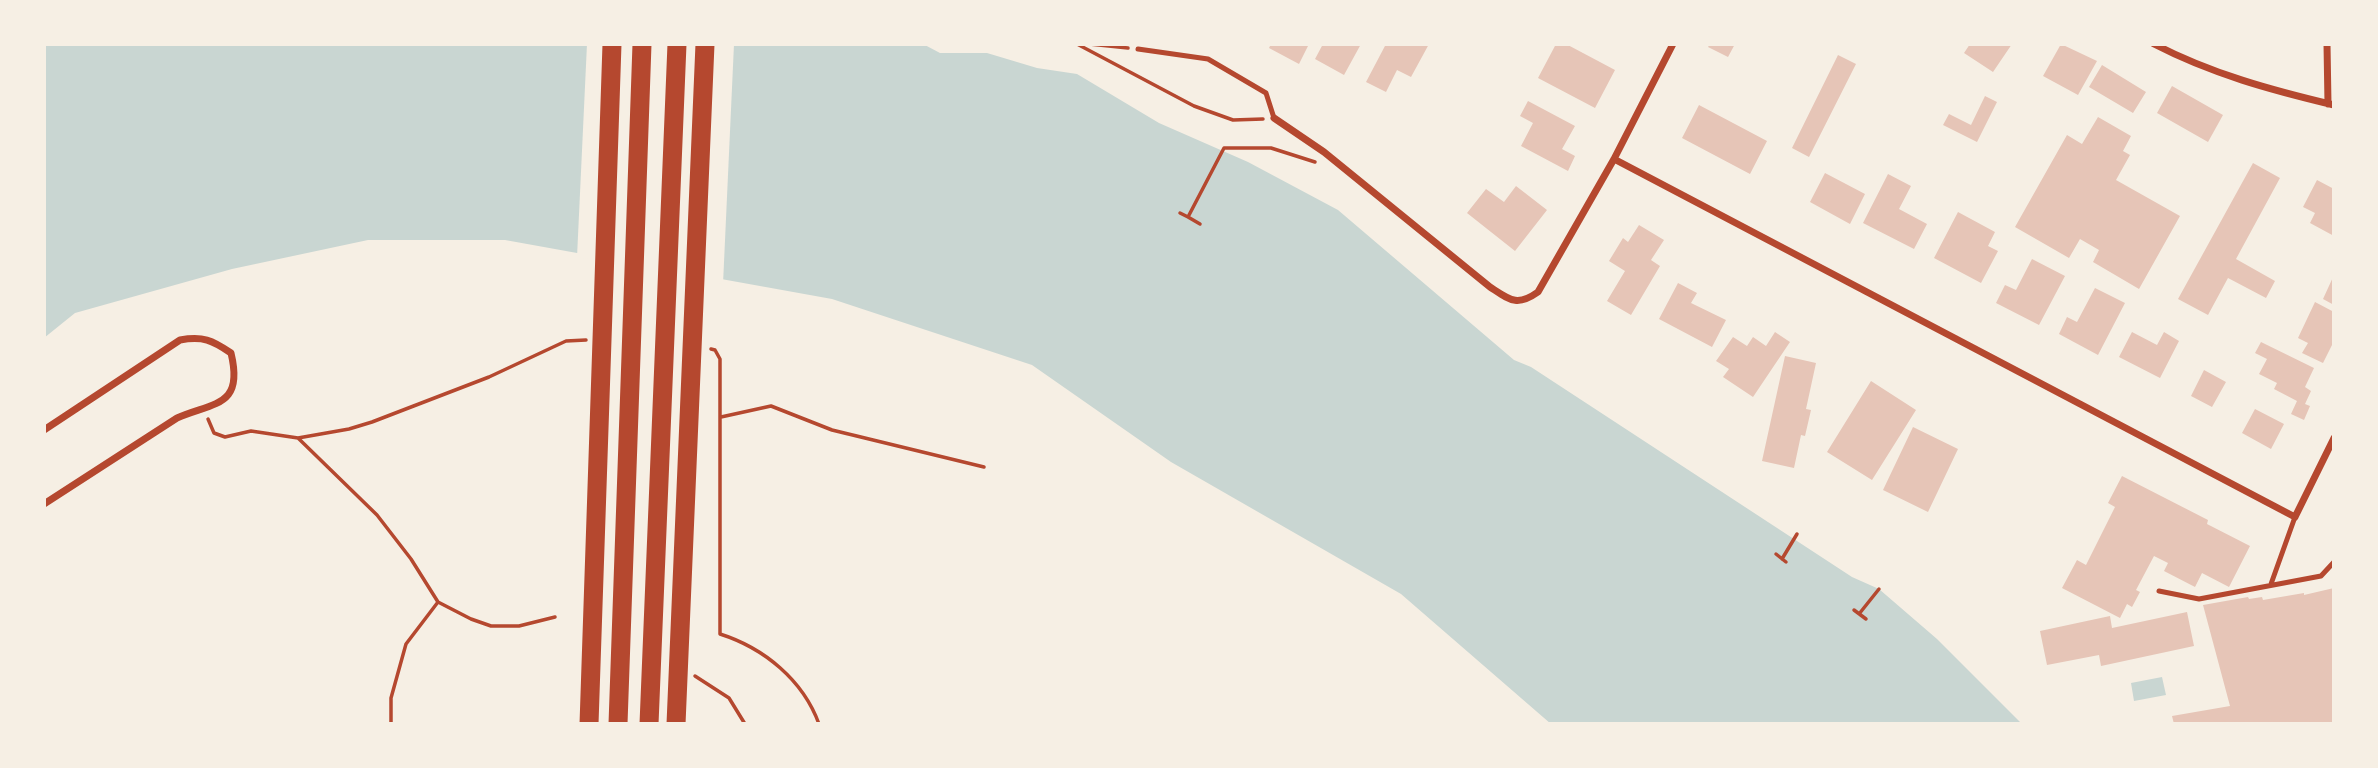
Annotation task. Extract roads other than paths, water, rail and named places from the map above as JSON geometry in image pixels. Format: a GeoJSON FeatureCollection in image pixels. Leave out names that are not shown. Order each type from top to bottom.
{"type":"FeatureCollection","features":[{"type":"Feature","properties":{"kind":"highway"},"geometry":{"type":"LineString","coordinates":[[589,724],[612,44]]}},
{"type":"Feature","properties":{"kind":"highway"},"geometry":{"type":"LineString","coordinates":[[618,724],[642,44]]}},
{"type":"Feature","properties":{"kind":"highway"},"geometry":{"type":"LineString","coordinates":[[649,724],[677,44]]}},
{"type":"Feature","properties":{"kind":"highway"},"geometry":{"type":"LineString","coordinates":[[676,724],[705,44]]}},
{"type":"Feature","properties":{"kind":"street"},"geometry":{"type":"LineString","coordinates":[[1274,118],[1324,152],[1490,287],[1512,301],[1526,301],[1538,292],[1614,159],[1673,44]]}},
{"type":"Feature","properties":{"kind":"street"},"geometry":{"type":"LineString","coordinates":[[2154,44],[2190,63],[2263,89],[2331,104],[2327,44]]}},
{"type":"Feature","properties":{"kind":"street"},"geometry":{"type":"LineString","coordinates":[[1614,159],[2295,517],[2334,438]]}},
{"type":"Feature","properties":{"kind":"street"},"geometry":{"type":"LineString","coordinates":[[44,430],[180,340],[197,337],[215,343],[231,353],[236,372],[232,390],[220,403],[177,418],[44,504]]}},
{"type":"Feature","properties":{"kind":"lane"},"geometry":{"type":"LineString","coordinates":[[1138,49],[1208,59],[1266,93],[1274,118]]}},
{"type":"Feature","properties":{"kind":"lane"},"geometry":{"type":"LineString","coordinates":[[2271,584],[2295,517]]}},
{"type":"Feature","properties":{"kind":"lane"},"geometry":{"type":"LineString","coordinates":[[2160,591],[2199,599],[2321,576],[2334,562]]}}]}
